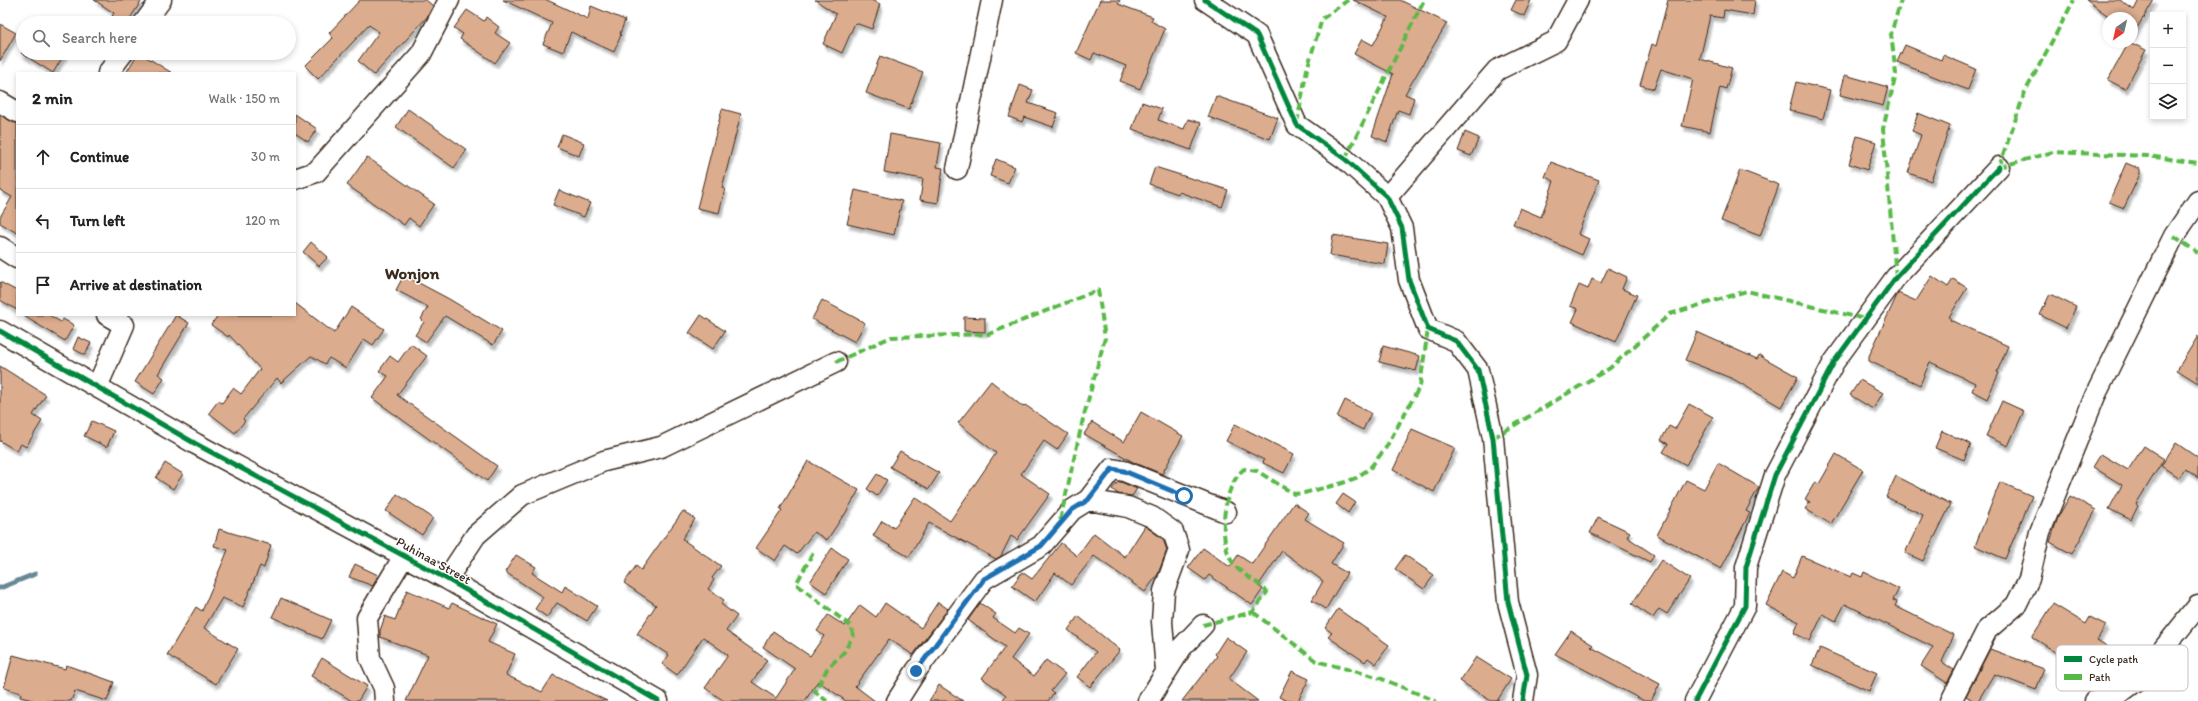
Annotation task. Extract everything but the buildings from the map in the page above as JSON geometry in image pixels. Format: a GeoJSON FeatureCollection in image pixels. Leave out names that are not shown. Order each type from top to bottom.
{"type":"FeatureCollection","features":[{"type":"Feature","properties":{"kind":"street"},"geometry":{"type":"LineString","coordinates":[[149,16],[161,0]]}},
{"type":"Feature","properties":{"kind":"street"},"geometry":{"type":"LineString","coordinates":[[296,179],[316,172],[421,54],[449,0]]}},
{"type":"Feature","properties":{"kind":"street"},"geometry":{"type":"LineString","coordinates":[[957,169],[992,0]]}},
{"type":"Feature","properties":{"kind":"street"},"geometry":{"type":"LineString","coordinates":[[1205,0],[1257,35],[1296,125],[1345,159],[1387,197],[1402,228],[1409,280],[1428,329],[1456,340],[1478,370],[1493,438],[1508,602],[1527,675],[1523,701]]}},
{"type":"Feature","properties":{"kind":"street"},"geometry":{"type":"LineString","coordinates":[[1387,197],[1497,70],[1556,41],[1578,0]]}},
{"type":"Feature","properties":{"kind":"street"},"geometry":{"type":"LineString","coordinates":[[109,72],[118,60]]}},
{"type":"Feature","properties":{"kind":"street"},"geometry":{"type":"LineString","coordinates":[[0,102],[16,111]]}},
{"type":"Feature","properties":{"kind":"street"},"geometry":{"type":"LineString","coordinates":[[1695,701],[1745,606],[1746,567],[1775,475],[1834,362],[1896,276],[1999,167]]}},
{"type":"Feature","properties":{"kind":"street"},"geometry":{"type":"LineString","coordinates":[[1951,701],[1987,630],[2016,605],[2029,579],[2040,532],[2095,396],[2174,236],[2198,201]]}},
{"type":"Feature","properties":{"kind":"street"},"geometry":{"type":"LineString","coordinates":[[0,247],[16,257]]}},
{"type":"Feature","properties":{"kind":"street"},"geometry":{"type":"LineString","coordinates":[[97,386],[121,318]]}},
{"type":"Feature","properties":{"kind":"street","name":"Puhinaa Street"},"geometry":{"type":"LineString","coordinates":[[0,331],[196,444],[447,579],[658,701]]}},
{"type":"Feature","properties":{"kind":"street"},"geometry":{"type":"LineString","coordinates":[[447,579],[476,535],[522,495],[604,461],[661,447],[836,362]]}},
{"type":"Feature","properties":{"kind":"street"},"geometry":{"type":"LineString","coordinates":[[896,701],[916,671],[984,579],[1041,546],[1072,510],[1088,500],[1112,469],[1124,471],[1226,512]]}},
{"type":"Feature","properties":{"kind":"street"},"geometry":{"type":"LineString","coordinates":[[1088,500],[1128,507],[1152,517],[1172,532],[1179,550],[1164,592],[1162,622],[1166,671]]}},
{"type":"Feature","properties":{"kind":"street"},"geometry":{"type":"LineString","coordinates":[[385,701],[384,688],[370,658],[367,618],[404,556]]}},
{"type":"Feature","properties":{"kind":"street"},"geometry":{"type":"LineString","coordinates":[[2167,645],[2198,606]]}},
{"type":"Feature","properties":{"kind":"street"},"geometry":{"type":"LineString","coordinates":[[1148,701],[1182,647],[1203,625]]}},
{"type":"Feature","properties":{"kind":"street"},"geometry":{"type":"LineString","coordinates":[[2095,701],[2116,696],[2123,691]]}},
{"type":"Feature","properties":{"kind":"waterway"},"geometry":{"type":"LineString","coordinates":[[0,588],[35,574]]}},
{"type":"Feature","properties":{"kind":"marked path"},"geometry":{"type":"LineString","coordinates":[[1297,123],[1307,69],[1322,19],[1348,0]]}},
{"type":"Feature","properties":{"kind":"marked path"},"geometry":{"type":"LineString","coordinates":[[1345,159],[1424,0]]}},
{"type":"Feature","properties":{"kind":"marked path"},"geometry":{"type":"LineString","coordinates":[[1896,277],[1883,129],[1896,74],[1891,34],[1901,0]]}},
{"type":"Feature","properties":{"kind":"marked path"},"geometry":{"type":"LineString","coordinates":[[1999,167],[2025,92],[2074,0]]}},
{"type":"Feature","properties":{"kind":"marked path"},"geometry":{"type":"LineString","coordinates":[[1999,167],[2053,152],[2148,156],[2198,163]]}},
{"type":"Feature","properties":{"kind":"marked path"},"geometry":{"type":"LineString","coordinates":[[2174,236],[2198,253]]}},
{"type":"Feature","properties":{"kind":"marked path"},"geometry":{"type":"LineString","coordinates":[[836,362],[891,337],[989,334],[1098,290],[1105,338],[1083,419],[1059,525]]}},
{"type":"Feature","properties":{"kind":"marked path"},"geometry":{"type":"LineString","coordinates":[[1493,438],[1610,368],[1670,314],[1747,291],[1865,319]]}},
{"type":"Feature","properties":{"kind":"marked path"},"geometry":{"type":"LineString","coordinates":[[1203,625],[1253,612],[1267,592],[1236,567],[1230,557],[1226,545],[1224,516],[1231,489],[1237,477],[1244,469],[1257,471],[1294,494],[1304,493],[1343,483],[1356,478],[1370,468],[1385,449],[1420,386],[1428,329]]}},
{"type":"Feature","properties":{"kind":"marked path"},"geometry":{"type":"LineString","coordinates":[[813,553],[796,584],[852,627],[853,636],[844,652],[827,669],[815,692],[827,701]]}},
{"type":"Feature","properties":{"kind":"marked path"},"geometry":{"type":"LineString","coordinates":[[1253,612],[1316,661],[1377,677],[1436,701]]}},
{"type":"Feature","properties":{"kind":"cycle path"},"geometry":{"type":"LineString","coordinates":[[1205,0],[1257,35],[1297,125],[1345,159],[1387,197],[1402,228],[1409,280],[1428,329],[1456,341],[1478,370],[1493,438],[1508,602],[1527,675],[1523,701]]}},
{"type":"Feature","properties":{"kind":"cycle path"},"geometry":{"type":"LineString","coordinates":[[1695,701],[1745,606],[1746,567],[1775,475],[1834,362],[1896,277],[1999,167]]}},
{"type":"Feature","properties":{"kind":"cycle path"},"geometry":{"type":"LineString","coordinates":[[0,331],[196,444],[447,579],[658,701]]}},
{"type":"Feature","properties":{"kind":"district","name":"Wonjon"},"geometry":{"type":"Point","coordinates":[412,273]}},
{"type":"Feature","properties":{"kind":"route"},"geometry":{"type":"LineString","coordinates":[[916,671],[984,579],[1041,546],[1072,510],[1088,500],[1112,469],[1124,471],[1184,496]]}}]}
